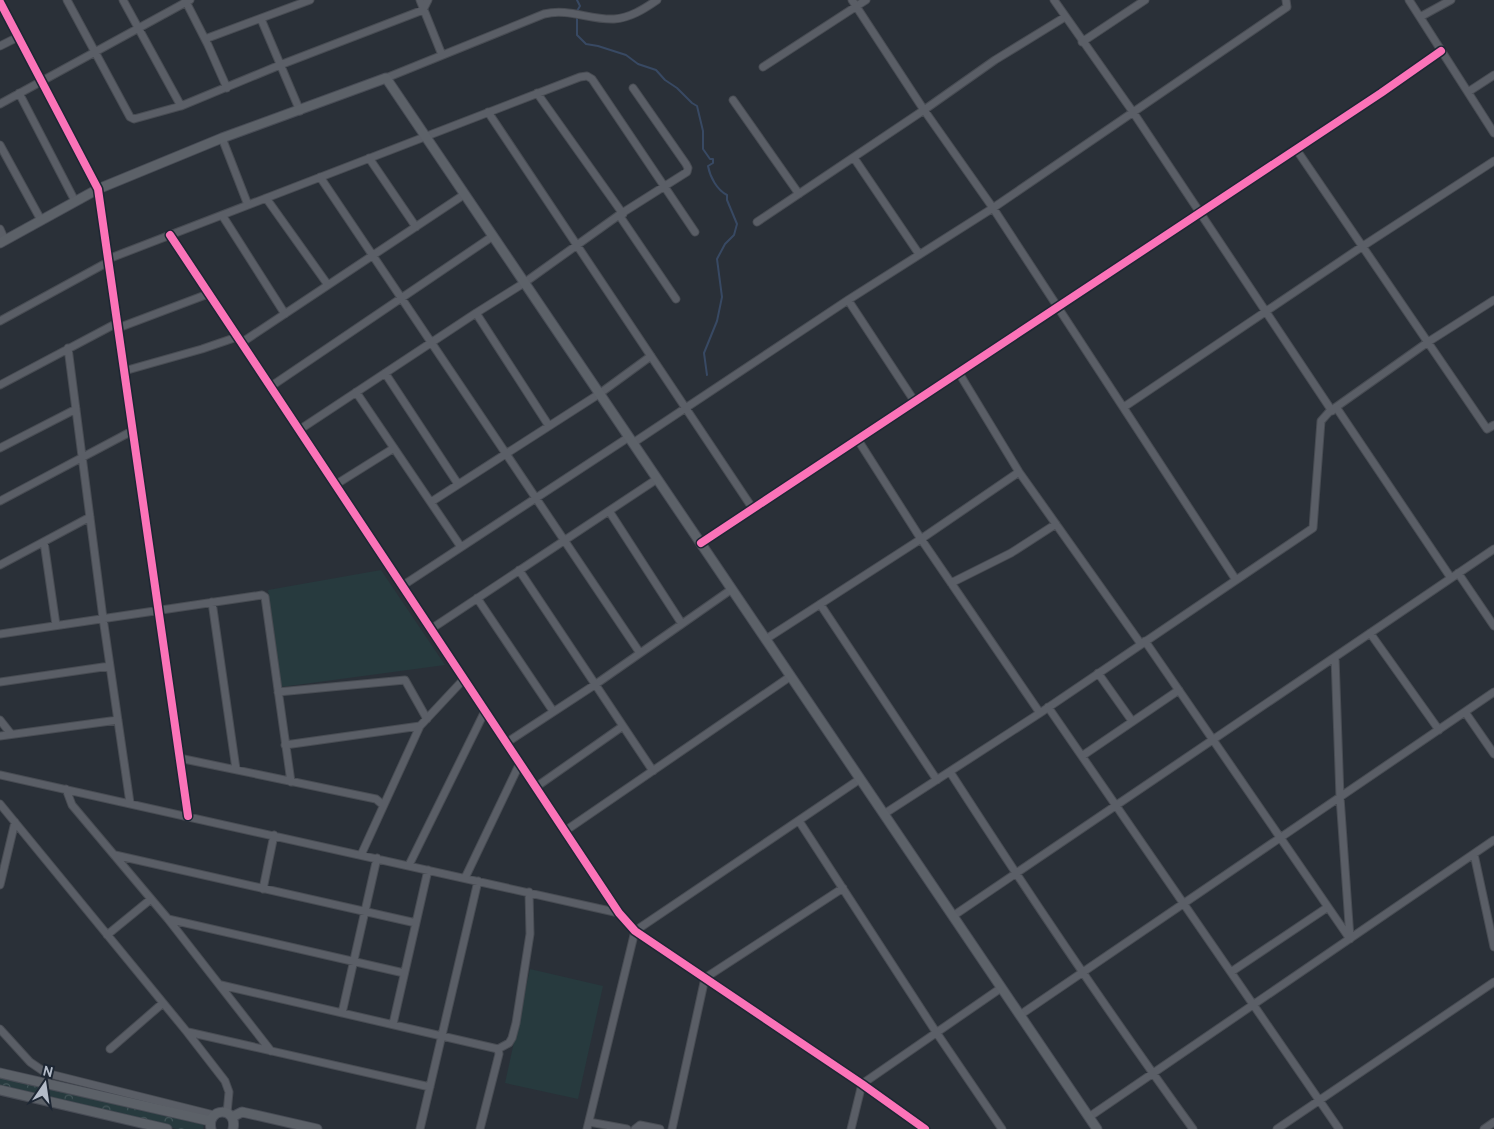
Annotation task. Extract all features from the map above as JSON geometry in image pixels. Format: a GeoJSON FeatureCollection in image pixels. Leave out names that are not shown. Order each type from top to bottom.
{"type":"FeatureCollection","features":[{"type":"Feature","properties":{"kind":"main road"},"geometry":{"type":"LineString","coordinates":[[3,241],[98,189],[222,138],[386,78],[1097,1129]]}},
{"type":"Feature","properties":{"kind":"main road"},"geometry":{"type":"LineString","coordinates":[[0,1073],[212,1122],[220,1112],[230,1115],[242,1112],[317,1129]]}},
{"type":"Feature","properties":{"kind":"main road"},"geometry":{"type":"LineString","coordinates":[[0,1090],[167,1129]]}},
{"type":"Feature","properties":{"kind":"main road"},"geometry":{"type":"LineString","coordinates":[[230,1115],[234,1122],[234,1129]]}},
{"type":"Feature","properties":{"kind":"street"},"geometry":{"type":"LineString","coordinates":[[67,0],[130,117],[137,118],[181,106],[280,65],[423,10],[428,0]]}},
{"type":"Feature","properties":{"kind":"street"},"geometry":{"type":"LineString","coordinates":[[123,0],[181,106]]}},
{"type":"Feature","properties":{"kind":"street"},"geometry":{"type":"LineString","coordinates":[[205,39],[310,0]]}},
{"type":"Feature","properties":{"kind":"street"},"geometry":{"type":"LineString","coordinates":[[420,0],[442,55]]}},
{"type":"Feature","properties":{"kind":"street"},"geometry":{"type":"LineString","coordinates":[[386,78],[544,14],[564,11],[615,19],[643,10],[657,0]]}},
{"type":"Feature","properties":{"kind":"street"},"geometry":{"type":"LineString","coordinates":[[763,67],[855,3],[866,0]]}},
{"type":"Feature","properties":{"kind":"street"},"geometry":{"type":"LineString","coordinates":[[1054,0],[1133,112],[1266,312],[1334,409],[1454,576],[1494,626]]}},
{"type":"Feature","properties":{"kind":"street"},"geometry":{"type":"LineString","coordinates":[[1082,42],[1145,0]]}},
{"type":"Feature","properties":{"kind":"street"},"geometry":{"type":"LineString","coordinates":[[402,586],[536,498],[686,408],[848,300],[993,208],[1287,7],[1286,0]]}},
{"type":"Feature","properties":{"kind":"street"},"geometry":{"type":"LineString","coordinates":[[1409,0],[1494,133]]}},
{"type":"Feature","properties":{"kind":"street"},"geometry":{"type":"LineString","coordinates":[[1420,18],[1450,0]]}},
{"type":"Feature","properties":{"kind":"street"},"geometry":{"type":"LineString","coordinates":[[0,104],[187,1],[227,88]]}},
{"type":"Feature","properties":{"kind":"street"},"geometry":{"type":"LineString","coordinates":[[0,2],[98,189],[188,816]]}},
{"type":"Feature","properties":{"kind":"street"},"geometry":{"type":"LineString","coordinates":[[855,3],[924,110],[993,208],[1236,580]]}},
{"type":"Feature","properties":{"kind":"street"},"geometry":{"type":"LineString","coordinates":[[757,222],[854,158],[995,60],[1064,16]]}},
{"type":"Feature","properties":{"kind":"street"},"geometry":{"type":"LineString","coordinates":[[261,19],[300,111]]}},
{"type":"Feature","properties":{"kind":"street"},"geometry":{"type":"LineString","coordinates":[[0,46],[18,37]]}},
{"type":"Feature","properties":{"kind":"street"},"geometry":{"type":"LineString","coordinates":[[701,543],[1441,51]]}},
{"type":"Feature","properties":{"kind":"street"},"geometry":{"type":"LineString","coordinates":[[1468,92],[1494,75]]}},
{"type":"Feature","properties":{"kind":"street"},"geometry":{"type":"LineString","coordinates":[[0,321],[108,261],[170,235],[537,93],[587,76],[592,79],[695,232]]}},
{"type":"Feature","properties":{"kind":"street"},"geometry":{"type":"LineString","coordinates":[[299,430],[524,282],[663,186],[687,172],[688,168],[633,88]]}},
{"type":"Feature","properties":{"kind":"street"},"geometry":{"type":"LineString","coordinates":[[18,93],[75,201]]}},
{"type":"Feature","properties":{"kind":"street"},"geometry":{"type":"LineString","coordinates":[[537,93],[621,214],[676,299]]}},
{"type":"Feature","properties":{"kind":"street"},"geometry":{"type":"LineString","coordinates":[[734,100],[799,194]]}},
{"type":"Feature","properties":{"kind":"street"},"geometry":{"type":"LineString","coordinates":[[488,112],[753,509]]}},
{"type":"Feature","properties":{"kind":"street"},"geometry":{"type":"LineString","coordinates":[[222,138],[248,205]]}},
{"type":"Feature","properties":{"kind":"street"},"geometry":{"type":"LineString","coordinates":[[0,145],[41,220]]}},
{"type":"Feature","properties":{"kind":"street"},"geometry":{"type":"LineString","coordinates":[[1296,149],[1487,429],[1494,425]]}},
{"type":"Feature","properties":{"kind":"street"},"geometry":{"type":"LineString","coordinates":[[369,158],[416,226]]}},
{"type":"Feature","properties":{"kind":"street"},"geometry":{"type":"LineString","coordinates":[[854,158],[919,254]]}},
{"type":"Feature","properties":{"kind":"street"},"geometry":{"type":"LineString","coordinates":[[1124,407],[1363,246],[1494,161]]}},
{"type":"Feature","properties":{"kind":"street"},"geometry":{"type":"LineString","coordinates":[[320,177],[640,653]]}},
{"type":"Feature","properties":{"kind":"street"},"geometry":{"type":"LineString","coordinates":[[124,371],[239,340],[285,314],[465,194]]}},
{"type":"Feature","properties":{"kind":"street"},"geometry":{"type":"LineString","coordinates":[[266,198],[328,285]]}},
{"type":"Feature","properties":{"kind":"street"},"geometry":{"type":"LineString","coordinates":[[222,215],[285,314]]}},
{"type":"Feature","properties":{"kind":"street"},"geometry":{"type":"LineString","coordinates":[[0,229],[3,241]]}},
{"type":"Feature","properties":{"kind":"street"},"geometry":{"type":"LineString","coordinates":[[170,235],[619,913],[635,931],[926,1129]]}},
{"type":"Feature","properties":{"kind":"street"},"geometry":{"type":"LineString","coordinates":[[270,387],[493,236]]}},
{"type":"Feature","properties":{"kind":"street"},"geometry":{"type":"LineString","coordinates":[[0,385],[68,348],[117,325],[208,294]]}},
{"type":"Feature","properties":{"kind":"street"},"geometry":{"type":"LineString","coordinates":[[848,300],[914,402]]}},
{"type":"Feature","properties":{"kind":"street"},"geometry":{"type":"LineString","coordinates":[[884,814],[1040,713],[1313,528],[1321,421],[1334,409],[1428,342],[1494,300]]}},
{"type":"Feature","properties":{"kind":"street"},"geometry":{"type":"LineString","coordinates":[[476,313],[549,426]]}},
{"type":"Feature","properties":{"kind":"street"},"geometry":{"type":"LineString","coordinates":[[68,348],[130,803]]}},
{"type":"Feature","properties":{"kind":"street"},"geometry":{"type":"LineString","coordinates":[[431,502],[506,452],[599,394],[651,356]]}},
{"type":"Feature","properties":{"kind":"street"},"geometry":{"type":"LineString","coordinates":[[385,373],[458,484]]}},
{"type":"Feature","properties":{"kind":"street"},"geometry":{"type":"LineString","coordinates":[[959,373],[1019,472],[1178,690],[1350,939]]}},
{"type":"Feature","properties":{"kind":"street"},"geometry":{"type":"LineString","coordinates":[[356,392],[461,547]]}},
{"type":"Feature","properties":{"kind":"street"},"geometry":{"type":"LineString","coordinates":[[0,448],[76,409]]}},
{"type":"Feature","properties":{"kind":"street"},"geometry":{"type":"LineString","coordinates":[[0,501],[132,431]]}},
{"type":"Feature","properties":{"kind":"street"},"geometry":{"type":"LineString","coordinates":[[858,440],[921,539],[1040,713]]}},
{"type":"Feature","properties":{"kind":"street"},"geometry":{"type":"LineString","coordinates":[[335,485],[394,448]]}},
{"type":"Feature","properties":{"kind":"street"},"geometry":{"type":"LineString","coordinates":[[766,639],[921,539],[1019,472]]}},
{"type":"Feature","properties":{"kind":"street"},"geometry":{"type":"LineString","coordinates":[[431,629],[657,479]]}},
{"type":"Feature","properties":{"kind":"street"},"geometry":{"type":"LineString","coordinates":[[609,511],[682,624]]}},
{"type":"Feature","properties":{"kind":"street"},"geometry":{"type":"LineString","coordinates":[[0,565],[90,517]]}},
{"type":"Feature","properties":{"kind":"street"},"geometry":{"type":"LineString","coordinates":[[951,583],[1011,553],[1056,524]]}},
{"type":"Feature","properties":{"kind":"street"},"geometry":{"type":"LineString","coordinates":[[44,542],[56,626]]}},
{"type":"Feature","properties":{"kind":"street"},"geometry":{"type":"LineString","coordinates":[[953,916],[1494,549]]}},
{"type":"Feature","properties":{"kind":"street"},"geometry":{"type":"LineString","coordinates":[[519,570],[653,771]]}},
{"type":"Feature","properties":{"kind":"street"},"geometry":{"type":"LineString","coordinates":[[506,743],[596,684],[732,589]]}},
{"type":"Feature","properties":{"kind":"street"},"geometry":{"type":"LineString","coordinates":[[0,634],[258,595],[265,597],[291,782]]}},
{"type":"Feature","properties":{"kind":"street"},"geometry":{"type":"LineString","coordinates":[[477,598],[553,711]]}},
{"type":"Feature","properties":{"kind":"street"},"geometry":{"type":"LineString","coordinates":[[212,602],[236,770]]}},
{"type":"Feature","properties":{"kind":"street"},"geometry":{"type":"LineString","coordinates":[[820,604],[938,780]]}},
{"type":"Feature","properties":{"kind":"street"},"geometry":{"type":"LineString","coordinates":[[1370,633],[1439,730]]}},
{"type":"Feature","properties":{"kind":"street"},"geometry":{"type":"LineString","coordinates":[[1335,657],[1340,797],[1350,939]]}},
{"type":"Feature","properties":{"kind":"street"},"geometry":{"type":"LineString","coordinates":[[0,682],[110,666]]}},
{"type":"Feature","properties":{"kind":"street"},"geometry":{"type":"LineString","coordinates":[[1098,673],[1132,722]]}},
{"type":"Feature","properties":{"kind":"street"},"geometry":{"type":"LineString","coordinates":[[565,831],[791,676]]}},
{"type":"Feature","properties":{"kind":"street"},"geometry":{"type":"LineString","coordinates":[[361,855],[420,726],[464,679]]}},
{"type":"Feature","properties":{"kind":"street"},"geometry":{"type":"LineString","coordinates":[[278,692],[405,680],[427,719]]}},
{"type":"Feature","properties":{"kind":"street"},"geometry":{"type":"LineString","coordinates":[[1082,756],[1178,690]]}},
{"type":"Feature","properties":{"kind":"street"},"geometry":{"type":"LineString","coordinates":[[1020,1015],[1494,692]]}},
{"type":"Feature","properties":{"kind":"street"},"geometry":{"type":"LineString","coordinates":[[1048,707],[1339,1129]]}},
{"type":"Feature","properties":{"kind":"street"},"geometry":{"type":"LineString","coordinates":[[409,866],[485,711]]}},
{"type":"Feature","properties":{"kind":"street"},"geometry":{"type":"LineString","coordinates":[[1465,712],[1494,754]]}},
{"type":"Feature","properties":{"kind":"street"},"geometry":{"type":"LineString","coordinates":[[0,720],[11,734]]}},
{"type":"Feature","properties":{"kind":"street"},"geometry":{"type":"LineString","coordinates":[[0,736],[118,720]]}},
{"type":"Feature","properties":{"kind":"street"},"geometry":{"type":"LineString","coordinates":[[286,745],[420,726]]}},
{"type":"Feature","properties":{"kind":"street"},"geometry":{"type":"LineString","coordinates":[[536,787],[623,726]]}},
{"type":"Feature","properties":{"kind":"street"},"geometry":{"type":"LineString","coordinates":[[179,758],[376,798],[383,805]]}},
{"type":"Feature","properties":{"kind":"street"},"geometry":{"type":"LineString","coordinates":[[465,878],[520,763]]}},
{"type":"Feature","properties":{"kind":"street"},"geometry":{"type":"LineString","coordinates":[[950,772],[1015,874],[1193,1129]]}},
{"type":"Feature","properties":{"kind":"street"},"geometry":{"type":"LineString","coordinates":[[0,775],[619,913]]}},
{"type":"Feature","properties":{"kind":"street"},"geometry":{"type":"LineString","coordinates":[[627,1129],[588,1125],[635,931],[860,779]]}},
{"type":"Feature","properties":{"kind":"street"},"geometry":{"type":"LineString","coordinates":[[66,789],[72,804],[168,919],[271,1051]]}},
{"type":"Feature","properties":{"kind":"street"},"geometry":{"type":"LineString","coordinates":[[0,804],[164,1003],[228,1086],[230,1115]]}},
{"type":"Feature","properties":{"kind":"street"},"geometry":{"type":"LineString","coordinates":[[799,821],[936,1032],[1002,1129]]}},
{"type":"Feature","properties":{"kind":"street"},"geometry":{"type":"LineString","coordinates":[[0,884],[15,822]]}},
{"type":"Feature","properties":{"kind":"street"},"geometry":{"type":"LineString","coordinates":[[262,888],[274,835]]}},
{"type":"Feature","properties":{"kind":"street"},"geometry":{"type":"LineString","coordinates":[[1089,1118],[1494,840]]}},
{"type":"Feature","properties":{"kind":"street"},"geometry":{"type":"LineString","coordinates":[[1474,854],[1494,947]]}},
{"type":"Feature","properties":{"kind":"street"},"geometry":{"type":"LineString","coordinates":[[115,855],[416,923]]}},
{"type":"Feature","properties":{"kind":"street"},"geometry":{"type":"LineString","coordinates":[[342,1013],[377,858]]}},
{"type":"Feature","properties":{"kind":"street"},"geometry":{"type":"LineString","coordinates":[[393,1024],[428,870]]}},
{"type":"Feature","properties":{"kind":"street"},"geometry":{"type":"LineString","coordinates":[[420,1129],[478,881]]}},
{"type":"Feature","properties":{"kind":"street"},"geometry":{"type":"LineString","coordinates":[[672,1129],[705,978],[843,888]]}},
{"type":"Feature","properties":{"kind":"street"},"geometry":{"type":"LineString","coordinates":[[221,985],[442,1035],[498,1050],[509,1043],[516,1023],[530,934],[529,892]]}},
{"type":"Feature","properties":{"kind":"street"},"geometry":{"type":"LineString","coordinates":[[108,935],[151,899]]}},
{"type":"Feature","properties":{"kind":"street"},"geometry":{"type":"LineString","coordinates":[[1231,972],[1328,907]]}},
{"type":"Feature","properties":{"kind":"street"},"geometry":{"type":"LineString","coordinates":[[168,919],[404,973]]}},
{"type":"Feature","properties":{"kind":"street"},"geometry":{"type":"LineString","coordinates":[[1277,1129],[1494,982]]}},
{"type":"Feature","properties":{"kind":"street"},"geometry":{"type":"LineString","coordinates":[[851,1129],[862,1084],[1001,988]]}},
{"type":"Feature","properties":{"kind":"street"},"geometry":{"type":"LineString","coordinates":[[110,1049],[164,1003]]}},
{"type":"Feature","properties":{"kind":"street"},"geometry":{"type":"LineString","coordinates":[[0,1029],[30,1062],[46,1073],[212,1122]]}},
{"type":"Feature","properties":{"kind":"street"},"geometry":{"type":"LineString","coordinates":[[187,1032],[430,1087]]}},
{"type":"Feature","properties":{"kind":"street"},"geometry":{"type":"LineString","coordinates":[[480,1129],[499,1054],[498,1050]]}},
{"type":"Feature","properties":{"kind":"street"},"geometry":{"type":"LineString","coordinates":[[1484,1129],[1494,1122]]}},
{"type":"Feature","properties":{"kind":"street"},"geometry":{"type":"LineString","coordinates":[[635,1129],[640,1125],[660,1129]]}},
{"type":"Feature","properties":{"kind":"green space"},"geometry":{"type":"Polygon","coordinates":[[[381,570],[445,665],[281,687],[268,590],[381,570]]]}},
{"type":"Feature","properties":{"kind":"green space"},"geometry":{"type":"Polygon","coordinates":[[[530,969],[603,986],[578,1099],[505,1083],[530,969]]]}},
{"type":"Feature","properties":{"kind":"green space"},"geometry":{"type":"Polygon","coordinates":[[[0,1076],[204,1123],[203,1129],[177,1129],[0,1088],[0,1076]]]}},
{"type":"Feature","properties":{"kind":"waterway"},"geometry":{"type":"LineString","coordinates":[[577,0],[580,6],[577,11],[577,35],[586,44],[626,55],[638,64],[656,70],[665,80],[697,106],[703,131],[703,149],[710,159],[713,159],[713,163],[708,166],[710,174],[717,187],[727,195],[727,200],[737,224],[734,235],[725,244],[717,259],[722,297],[717,321],[704,353],[707,375]]}},
{"type":"Feature","properties":{"kind":"cycle path"},"geometry":{"type":"LineString","coordinates":[[0,2],[98,189],[188,816]]}},
{"type":"Feature","properties":{"kind":"cycle path"},"geometry":{"type":"LineString","coordinates":[[701,543],[1381,93],[1441,51]]}},
{"type":"Feature","properties":{"kind":"cycle path"},"geometry":{"type":"LineString","coordinates":[[170,235],[619,913],[635,931],[862,1084],[925,1129]]}}]}
